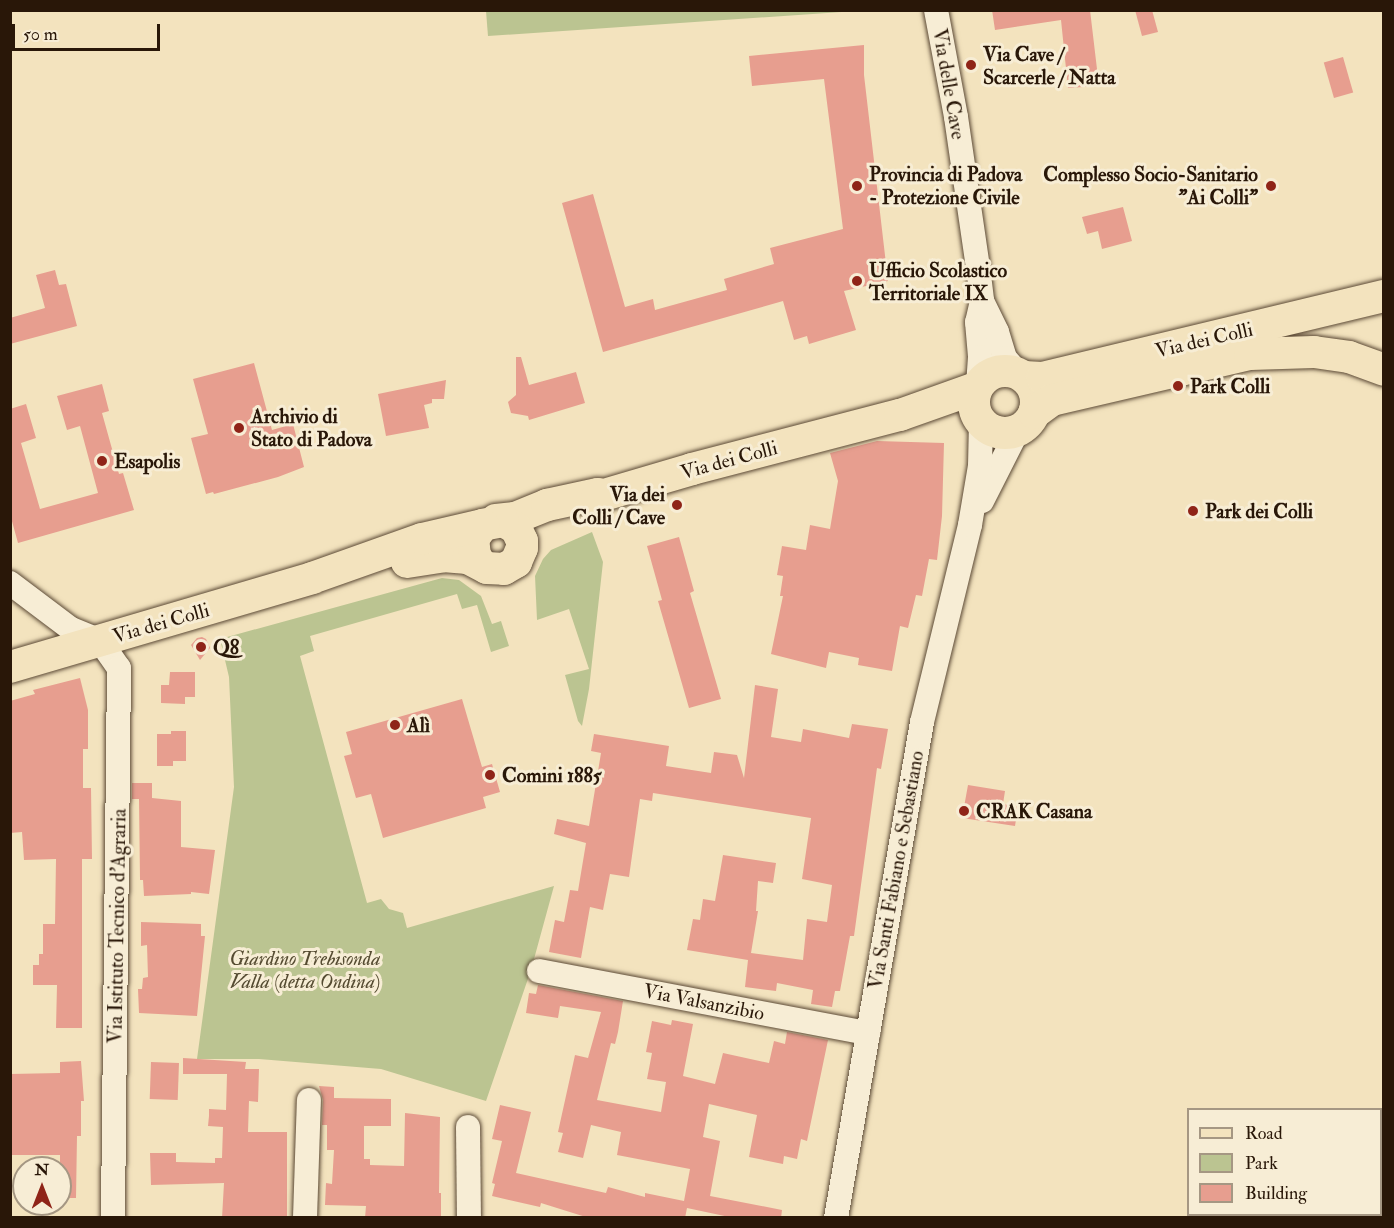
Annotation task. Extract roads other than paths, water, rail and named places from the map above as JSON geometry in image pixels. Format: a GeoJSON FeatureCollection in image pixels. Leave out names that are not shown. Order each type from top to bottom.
{"type":"FeatureCollection","features":[{"type":"Feature","properties":{"kind":"main road","name":"Via dei Colli"},"geometry":{"type":"LineString","coordinates":[[598,494],[597,497],[692,469],[900,415],[977,386],[988,375],[1002,370],[1042,378],[1383,296]]}},
{"type":"Feature","properties":{"kind":"main road","name":"Via dei Colli"},"geometry":{"type":"LineString","coordinates":[[900,415],[937,414],[980,421],[994,431],[1006,433],[1026,421],[1052,400],[1250,354],[1280,351],[1314,352],[1349,357],[1383,370]]}},
{"type":"Feature","properties":{"kind":"main road"},"geometry":{"type":"LineString","coordinates":[[1020,375],[1035,393],[1026,421]]}},
{"type":"Feature","properties":{"kind":"main road"},"geometry":{"type":"LineString","coordinates":[[977,386],[973,401],[980,421]]}},
{"type":"Feature","properties":{"kind":"main road","name":"Via dei Colli"},"geometry":{"type":"LineString","coordinates":[[10,667],[312,578],[422,539],[516,518],[547,505],[598,494]]}},
{"type":"Feature","properties":{"kind":"main road","name":"Via dei Colli"},"geometry":{"type":"LineString","coordinates":[[312,578],[443,556],[468,558],[496,570],[504,569],[516,561],[522,548],[552,523],[598,494]]}},
{"type":"Feature","properties":{"kind":"main road"},"geometry":{"type":"LineString","coordinates":[[480,563],[473,547],[477,531],[490,523],[510,524],[516,528],[522,548]]}},
{"type":"Feature","properties":{"kind":"street","name":"Via delle Cave"},"geometry":{"type":"LineString","coordinates":[[936,10],[956,117],[982,301],[995,326],[1005,358],[1020,375]]}},
{"type":"Feature","properties":{"kind":"street","name":"Via delle Cave"},"geometry":{"type":"LineString","coordinates":[[977,386],[980,357],[977,322],[982,301]]}},
{"type":"Feature","properties":{"kind":"street","name":"Via Santi Fabiano e Sebastiano"},"geometry":{"type":"LineString","coordinates":[[836,1218],[922,722],[970,525],[980,466],[980,421]]}},
{"type":"Feature","properties":{"kind":"street","name":"Via Santi Fabiano e Sebastiano"},"geometry":{"type":"LineString","coordinates":[[970,525],[1026,421]]}},
{"type":"Feature","properties":{"kind":"street"},"geometry":{"type":"LineString","coordinates":[[10,583],[71,629],[100,640]]}},
{"type":"Feature","properties":{"kind":"street","name":"Via Istituto Tecnico d'Agraria"},"geometry":{"type":"LineString","coordinates":[[100,640],[119,668],[121,686],[114,1218]]}},
{"type":"Feature","properties":{"kind":"street","name":"Via Valsanzibio"},"geometry":{"type":"LineString","coordinates":[[539,970],[868,1033]]}},
{"type":"Feature","properties":{"kind":"street"},"geometry":{"type":"LineString","coordinates":[[305,1218],[309,1100]]}},
{"type":"Feature","properties":{"kind":"street"},"geometry":{"type":"LineString","coordinates":[[468,1127],[470,1218]]}},
{"type":"Feature","properties":{"kind":"place","name":"Via Cave / Scarcerle / Natta"},"geometry":{"type":"Point","coordinates":[971,65]}},
{"type":"Feature","properties":{"kind":"place","name":"Provincia di Padova - Protezione Civile"},"geometry":{"type":"Point","coordinates":[857,186]}},
{"type":"Feature","properties":{"kind":"place","name":"Complesso Socio-Sanitario \"Ai Colli\""},"geometry":{"type":"Point","coordinates":[1271,186]}},
{"type":"Feature","properties":{"kind":"place","name":"Ufficio Scolastico Territoriale IX"},"geometry":{"type":"Point","coordinates":[857,281]}},
{"type":"Feature","properties":{"kind":"place","name":"Park Colli"},"geometry":{"type":"Point","coordinates":[1178,386]}},
{"type":"Feature","properties":{"kind":"place","name":"Archivio di Stato di Padova"},"geometry":{"type":"Point","coordinates":[239,428]}},
{"type":"Feature","properties":{"kind":"place","name":"Esapolis"},"geometry":{"type":"Point","coordinates":[102,461]}},
{"type":"Feature","properties":{"kind":"place","name":"Via dei Colli / Cave"},"geometry":{"type":"Point","coordinates":[677,505]}},
{"type":"Feature","properties":{"kind":"place","name":"Park dei Colli"},"geometry":{"type":"Point","coordinates":[1193,511]}},
{"type":"Feature","properties":{"kind":"place","name":"Q8"},"geometry":{"type":"Point","coordinates":[201,647]}},
{"type":"Feature","properties":{"kind":"place","name":"Alì"},"geometry":{"type":"Point","coordinates":[395,725]}},
{"type":"Feature","properties":{"kind":"place","name":"Comini 1885"},"geometry":{"type":"Point","coordinates":[490,775]}},
{"type":"Feature","properties":{"kind":"place","name":"CRAK Casana"},"geometry":{"type":"Point","coordinates":[964,811]}},
{"type":"Feature","properties":{"kind":"park label","name":"Giardino Trebisonda Valla (detta Ondina)"},"geometry":{"type":"Point","coordinates":[305,970]}}]}
